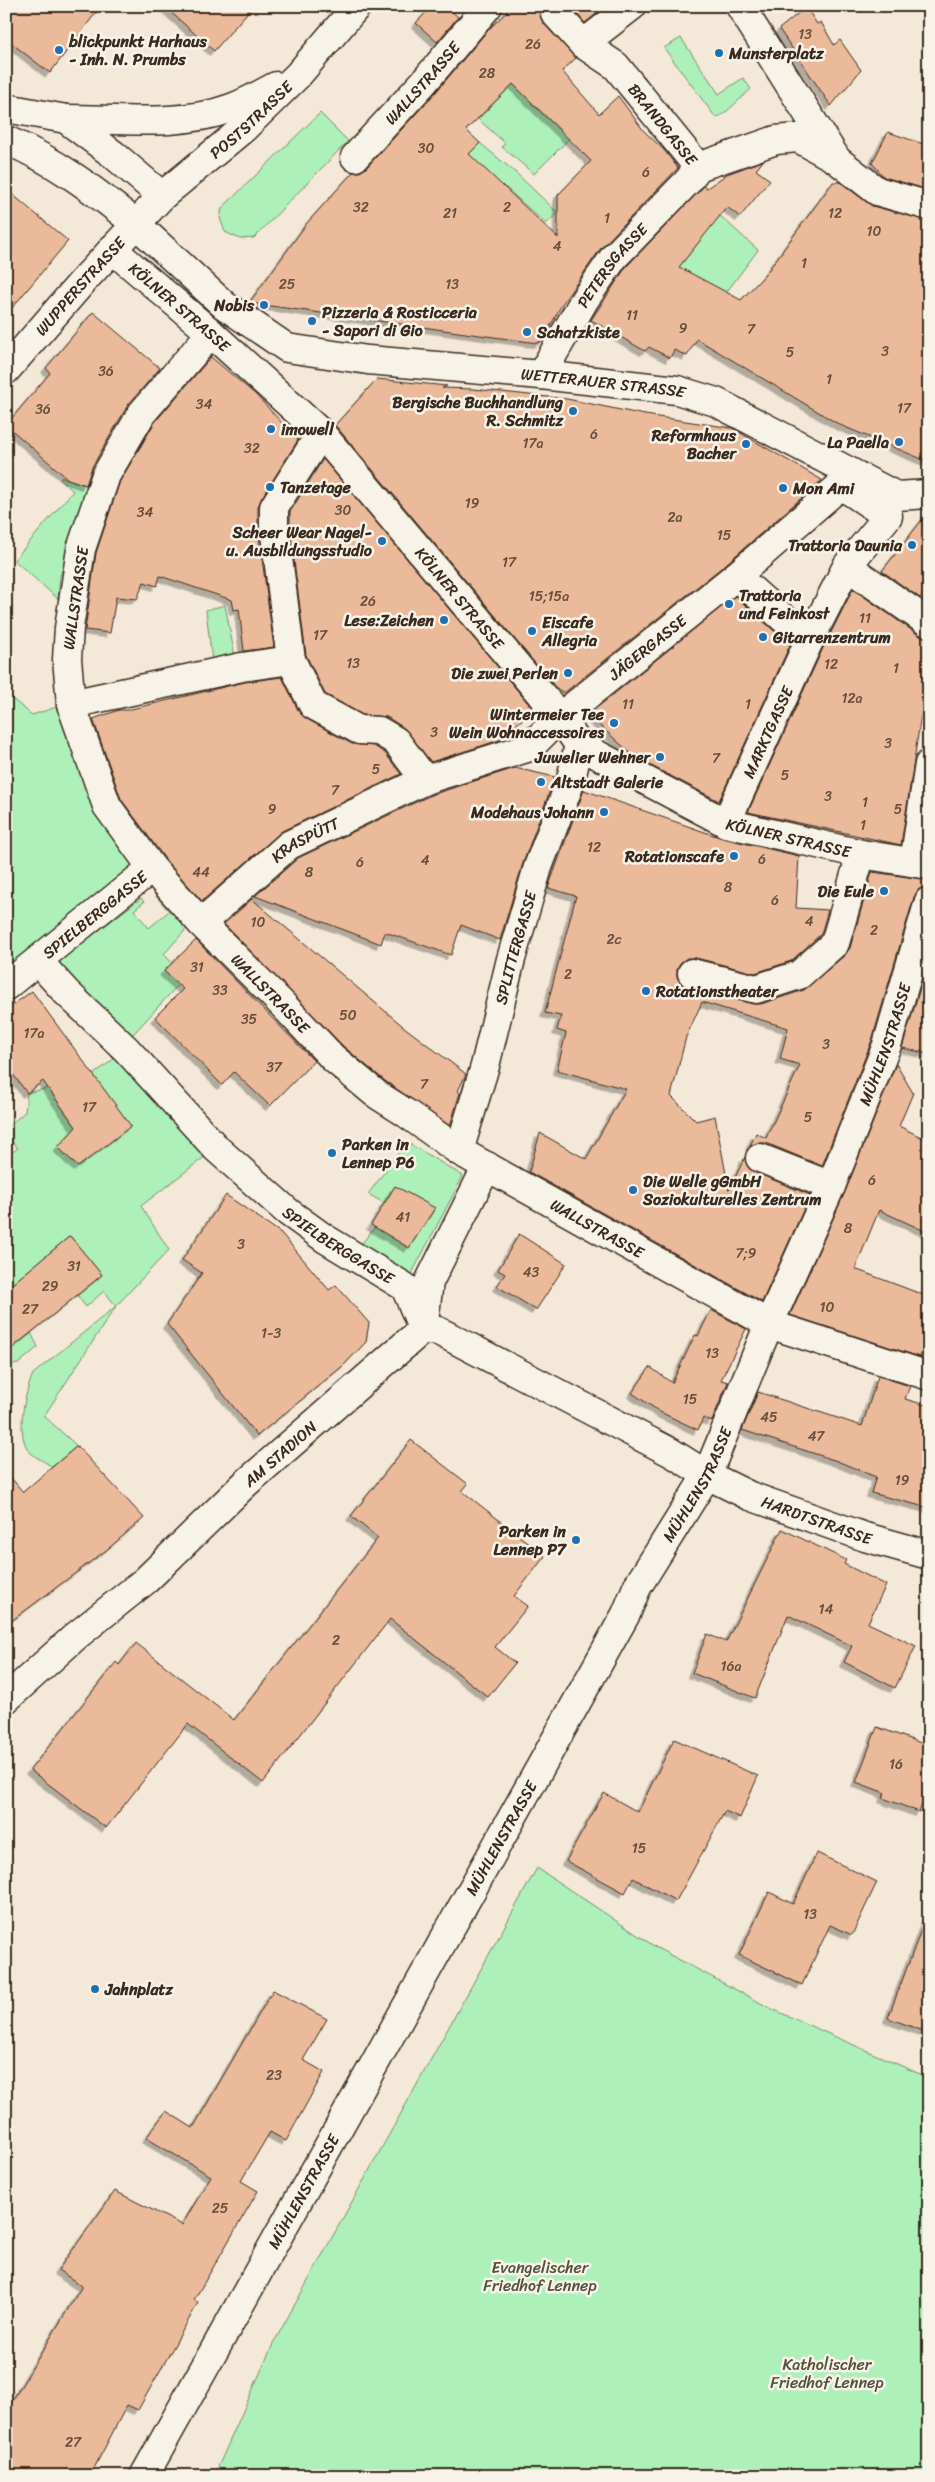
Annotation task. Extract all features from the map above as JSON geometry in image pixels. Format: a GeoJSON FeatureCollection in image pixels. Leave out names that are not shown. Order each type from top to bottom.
{"type":"FeatureCollection","features":[{"type":"Feature","properties":{"kind":"street","name":"POSTSTRASSE"},"geometry":{"type":"LineString","coordinates":[[136,224],[162,196],[244,128],[298,75],[357,6]]}},
{"type":"Feature","properties":{"kind":"street","name":"WALLSTRASSE"},"geometry":{"type":"LineString","coordinates":[[354,157],[424,82],[488,6]]}},
{"type":"Feature","properties":{"kind":"street"},"geometry":{"type":"LineString","coordinates":[[555,13],[582,44],[632,6]]}},
{"type":"Feature","properties":{"kind":"street"},"geometry":{"type":"LineString","coordinates":[[740,6],[837,160],[877,192],[929,206]]}},
{"type":"Feature","properties":{"kind":"street","name":"BRANDGASSE"},"geometry":{"type":"LineString","coordinates":[[582,44],[616,66],[698,167],[776,140],[798,138],[837,160]]}},
{"type":"Feature","properties":{"kind":"street"},"geometry":{"type":"LineString","coordinates":[[6,108],[66,119],[173,120],[231,108],[298,75]]}},
{"type":"Feature","properties":{"kind":"street"},"geometry":{"type":"LineString","coordinates":[[66,119],[114,155],[162,196]]}},
{"type":"Feature","properties":{"kind":"street","name":"KÖLNER STRASSE"},"geometry":{"type":"LineString","coordinates":[[6,140],[49,160],[89,187],[136,224],[224,305],[287,348]]}},
{"type":"Feature","properties":{"kind":"street","name":"PETERSGASSE"},"geometry":{"type":"LineString","coordinates":[[540,375],[585,300],[614,257],[689,180],[698,167]]}},
{"type":"Feature","properties":{"kind":"street","name":"WUPPERSTRASSE"},"geometry":{"type":"LineString","coordinates":[[6,370],[136,224]]}},
{"type":"Feature","properties":{"kind":"street","name":"KÖLNER STRASSE"},"geometry":{"type":"LineString","coordinates":[[112,249],[212,333],[321,433],[560,717],[579,745],[726,823],[861,854],[921,863]]}},
{"type":"Feature","properties":{"kind":"street","name":"WALLSTRASSE"},"geometry":{"type":"LineString","coordinates":[[212,333],[142,412],[106,475],[92,510],[80,549],[69,628],[67,659],[71,704],[107,806],[152,868],[200,923],[284,1006],[333,1058],[376,1094],[459,1151],[769,1324],[929,1376]]}},
{"type":"Feature","properties":{"kind":"street","name":"WETTERAUER STRASSE"},"geometry":{"type":"LineString","coordinates":[[287,348],[328,356],[540,375],[677,390],[716,402],[896,496],[929,494]]}},
{"type":"Feature","properties":{"kind":"street"},"geometry":{"type":"LineString","coordinates":[[321,433],[274,508],[274,532],[291,660],[313,705],[359,730],[379,731],[396,741],[425,780]]}},
{"type":"Feature","properties":{"kind":"street","name":"JÄGERGASSE"},"geometry":{"type":"LineString","coordinates":[[560,717],[736,576],[841,485],[888,516],[847,566]]}},
{"type":"Feature","properties":{"kind":"street"},"geometry":{"type":"LineString","coordinates":[[847,566],[929,623]]}},
{"type":"Feature","properties":{"kind":"street","name":"MARKTGASSE"},"geometry":{"type":"LineString","coordinates":[[726,823],[809,642],[847,566]]}},
{"type":"Feature","properties":{"kind":"street"},"geometry":{"type":"LineString","coordinates":[[736,576],[809,642]]}},
{"type":"Feature","properties":{"kind":"street"},"geometry":{"type":"LineString","coordinates":[[71,704],[242,667],[291,660]]}},
{"type":"Feature","properties":{"kind":"street","name":"KRASPÜTT"},"geometry":{"type":"LineString","coordinates":[[200,923],[289,845],[425,780],[530,747],[560,717]]}},
{"type":"Feature","properties":{"kind":"street","name":"SPLITTERGASSE"},"geometry":{"type":"LineString","coordinates":[[459,1151],[486,1066],[511,959],[535,876],[570,783],[579,745]]}},
{"type":"Feature","properties":{"kind":"street"},"geometry":{"type":"LineString","coordinates":[[921,863],[929,764]]}},
{"type":"Feature","properties":{"kind":"street","name":"KÖLNER STRASSE"},"geometry":{"type":"LineString","coordinates":[[692,973],[756,989],[799,975],[835,942],[861,854]]}},
{"type":"Feature","properties":{"kind":"street","name":"SPIELBERGGASSE"},"geometry":{"type":"LineString","coordinates":[[6,986],[152,868]]}},
{"type":"Feature","properties":{"kind":"street","name":"MÜHLENSTRASSE"},"geometry":{"type":"LineString","coordinates":[[144,2476],[626,1614],[637,1587],[707,1475],[769,1324],[831,1186],[888,1045],[929,901]]}},
{"type":"Feature","properties":{"kind":"street","name":"SPIELBERGGASSE"},"geometry":{"type":"LineString","coordinates":[[38,961],[66,992],[126,1049],[224,1156],[302,1222],[405,1287],[423,1329]]}},
{"type":"Feature","properties":{"kind":"street"},"geometry":{"type":"LineString","coordinates":[[760,1158],[831,1186]]}},
{"type":"Feature","properties":{"kind":"street"},"geometry":{"type":"LineString","coordinates":[[487,1166],[429,1282],[423,1329],[438,1331],[452,1338],[672,1453],[707,1475]]}},
{"type":"Feature","properties":{"kind":"street","name":"AM STADION"},"geometry":{"type":"LineString","coordinates":[[6,1699],[76,1636],[146,1580],[245,1484],[423,1329]]}},
{"type":"Feature","properties":{"kind":"street","name":"HARDTSTRASSE"},"geometry":{"type":"LineString","coordinates":[[707,1475],[750,1496],[865,1537],[929,1555]]}},
{"type":"Feature","properties":{"kind":"green space"},"geometry":{"type":"Polygon","coordinates":[[[681,38],[719,94],[743,78],[751,89],[725,113],[716,118],[664,48],[681,38]]]}},
{"type":"Feature","properties":{"kind":"green space"},"geometry":{"type":"Polygon","coordinates":[[[521,76],[539,95],[531,103],[569,139],[534,174],[502,147],[505,143],[478,119],[521,76]]]}},
{"type":"Feature","properties":{"kind":"green space"},"geometry":{"type":"Polygon","coordinates":[[[320,113],[348,141],[254,238],[240,239],[225,232],[220,218],[222,208],[320,113]]]}},
{"type":"Feature","properties":{"kind":"green space"},"geometry":{"type":"Polygon","coordinates":[[[480,143],[516,173],[558,213],[546,224],[505,187],[483,211],[448,175],[480,143]]]}},
{"type":"Feature","properties":{"kind":"green space"},"geometry":{"type":"Polygon","coordinates":[[[696,194],[758,250],[725,294],[679,267],[697,244],[669,221],[696,194]]]}},
{"type":"Feature","properties":{"kind":"green space"},"geometry":{"type":"Polygon","coordinates":[[[62,477],[91,487],[60,576],[58,599],[14,560],[73,491],[60,479],[62,477]]]}},
{"type":"Feature","properties":{"kind":"green space"},"geometry":{"type":"Polygon","coordinates":[[[225,605],[235,657],[212,661],[206,610],[225,605]]]}},
{"type":"Feature","properties":{"kind":"green space"},"geometry":{"type":"Polygon","coordinates":[[[6,694],[32,715],[60,706],[137,862],[6,968],[6,694]]]}},
{"type":"Feature","properties":{"kind":"green space"},"geometry":{"type":"Polygon","coordinates":[[[161,889],[191,924],[164,954],[172,963],[164,971],[178,985],[125,1043],[55,964],[141,898],[144,902],[134,910],[149,928],[169,911],[154,894],[161,889]]]}},
{"type":"Feature","properties":{"kind":"green space"},"geometry":{"type":"Polygon","coordinates":[[[120,1054],[207,1155],[141,1206],[169,1250],[116,1306],[104,1291],[86,1307],[77,1295],[102,1275],[70,1236],[6,1289],[6,1157],[18,1148],[6,1135],[6,1128],[25,1112],[27,1093],[48,1088],[76,1127],[79,1167],[95,1153],[93,1075],[120,1054]]]}},
{"type":"Feature","properties":{"kind":"green space"},"geometry":{"type":"Polygon","coordinates":[[[407,1142],[463,1176],[409,1279],[358,1248],[375,1227],[409,1248],[435,1209],[395,1186],[384,1203],[368,1194],[407,1142]]]}},
{"type":"Feature","properties":{"kind":"green space"},"geometry":{"type":"Polygon","coordinates":[[[116,1306],[44,1416],[77,1446],[52,1467],[29,1451],[23,1434],[23,1413],[33,1374],[116,1306]]]}},
{"type":"Feature","properties":{"kind":"green space"},"geometry":{"type":"Polygon","coordinates":[[[31,1333],[38,1347],[18,1364],[6,1366],[6,1353],[31,1333]]]}},
{"type":"Feature","properties":{"kind":"green space","name":"Evangelischer Friedhof Lennep"},"geometry":{"type":"Polygon","coordinates":[[[537,1868],[657,1948],[772,2009],[929,2078],[929,2476],[214,2476],[273,2344],[537,1868]]]}},
{"type":"Feature","properties":{"kind":"building"},"geometry":{"type":"Polygon","coordinates":[[[6,6],[101,6],[50,73],[6,39],[6,6]]]}},
{"type":"Feature","properties":{"kind":"building"},"geometry":{"type":"Polygon","coordinates":[[[164,6],[253,6],[214,51],[164,6]]]}},
{"type":"Feature","properties":{"kind":"building"},"geometry":{"type":"Polygon","coordinates":[[[432,6],[446,6],[458,17],[437,42],[416,23],[432,6]]]}},
{"type":"Feature","properties":{"kind":"building"},"geometry":{"type":"Polygon","coordinates":[[[513,6],[541,6],[540,16],[543,23],[576,58],[562,71],[599,114],[618,96],[644,131],[664,150],[678,168],[601,248],[562,304],[543,340],[537,343],[249,303],[307,223],[353,172],[360,172],[366,168],[436,92],[488,30],[513,6]],[[513,84],[466,130],[480,143],[469,154],[558,238],[558,195],[591,161],[513,84]]]}},
{"type":"Feature","properties":{"kind":"building"},"geometry":{"type":"Polygon","coordinates":[[[570,6],[606,6],[585,23],[570,6]]]}},
{"type":"Feature","properties":{"kind":"building"},"geometry":{"type":"Polygon","coordinates":[[[806,7],[817,24],[821,22],[834,45],[840,40],[861,70],[831,106],[779,29],[806,7]]]}},
{"type":"Feature","properties":{"kind":"building"},"geometry":{"type":"Polygon","coordinates":[[[888,132],[929,146],[929,190],[884,177],[872,163],[888,132]]]}},
{"type":"Feature","properties":{"kind":"building"},"geometry":{"type":"Polygon","coordinates":[[[763,161],[756,170],[770,180],[740,217],[727,207],[679,267],[741,300],[764,276],[833,182],[840,182],[872,206],[929,221],[929,462],[840,425],[697,339],[687,356],[674,350],[670,358],[649,347],[645,351],[591,320],[626,267],[704,186],[707,188],[727,174],[763,161]]]}},
{"type":"Feature","properties":{"kind":"building"},"geometry":{"type":"Polygon","coordinates":[[[6,189],[68,241],[6,315],[6,189]]]}},
{"type":"Feature","properties":{"kind":"building"},"geometry":{"type":"Polygon","coordinates":[[[93,312],[160,368],[128,405],[92,467],[86,485],[68,479],[6,425],[50,373],[46,368],[93,312]]]}},
{"type":"Feature","properties":{"kind":"building"},"geometry":{"type":"Polygon","coordinates":[[[211,357],[256,395],[298,440],[261,499],[258,507],[258,529],[274,647],[244,651],[239,609],[234,610],[232,600],[160,576],[157,586],[144,582],[137,599],[116,597],[110,633],[85,630],[96,553],[120,481],[155,422],[211,357]]]}},
{"type":"Feature","properties":{"kind":"building"},"geometry":{"type":"Polygon","coordinates":[[[377,379],[447,386],[442,388],[473,389],[567,399],[645,415],[732,428],[822,480],[726,564],[564,693],[555,687],[335,425],[377,379]]]}},
{"type":"Feature","properties":{"kind":"building"},"geometry":{"type":"Polygon","coordinates":[[[323,459],[533,709],[500,740],[431,762],[404,728],[387,717],[363,715],[325,694],[306,655],[290,530],[290,512],[323,459]]]}},
{"type":"Feature","properties":{"kind":"building"},"geometry":{"type":"Polygon","coordinates":[[[929,511],[929,586],[920,598],[882,571],[929,511]]]}},
{"type":"Feature","properties":{"kind":"building"},"geometry":{"type":"Polygon","coordinates":[[[853,589],[920,636],[929,638],[929,663],[901,845],[748,812],[823,648],[853,589]]]}},
{"type":"Feature","properties":{"kind":"building"},"geometry":{"type":"Polygon","coordinates":[[[735,596],[790,645],[719,801],[636,758],[588,715],[735,596]]]}},
{"type":"Feature","properties":{"kind":"building"},"geometry":{"type":"Polygon","coordinates":[[[282,677],[299,712],[305,718],[352,744],[374,746],[385,753],[401,774],[282,831],[202,901],[168,863],[121,799],[93,719],[119,710],[127,710],[245,682],[282,677]]]}},
{"type":"Feature","properties":{"kind":"building"},"geometry":{"type":"Polygon","coordinates":[[[515,768],[555,777],[523,863],[500,940],[461,925],[451,955],[385,932],[381,944],[255,896],[298,858],[431,795],[515,768]]]}},
{"type":"Feature","properties":{"kind":"building"},"geometry":{"type":"Polygon","coordinates":[[[584,790],[722,838],[799,856],[796,908],[828,910],[821,934],[791,961],[755,973],[696,958],[687,958],[680,963],[677,969],[677,977],[681,984],[688,988],[753,1004],[761,1004],[804,990],[845,955],[850,948],[872,872],[929,880],[929,886],[919,889],[914,897],[872,1040],[822,1166],[766,1143],[757,1143],[750,1146],[756,1133],[766,1138],[800,1065],[780,1059],[788,1028],[702,1002],[686,1037],[671,1096],[696,1121],[715,1116],[729,1190],[745,1157],[748,1167],[754,1172],[810,1195],[762,1302],[529,1172],[540,1133],[586,1159],[626,1089],[557,1070],[566,1033],[557,1030],[561,1016],[545,1013],[576,896],[548,888],[584,790]]]}},
{"type":"Feature","properties":{"kind":"building"},"geometry":{"type":"Polygon","coordinates":[[[252,899],[404,1027],[466,1074],[458,1091],[460,1093],[450,1126],[385,1081],[344,1047],[224,924],[252,899]]]}},
{"type":"Feature","properties":{"kind":"building"},"geometry":{"type":"Polygon","coordinates":[[[196,940],[314,1061],[270,1106],[234,1072],[222,1085],[155,1017],[183,989],[164,971],[196,940]]]}},
{"type":"Feature","properties":{"kind":"building"},"geometry":{"type":"Polygon","coordinates":[[[929,958],[929,1054],[902,1048],[929,958]]]}},
{"type":"Feature","properties":{"kind":"building"},"geometry":{"type":"Polygon","coordinates":[[[32,991],[131,1126],[78,1167],[58,1147],[76,1127],[43,1081],[27,1093],[6,1065],[6,1010],[32,991]]]}},
{"type":"Feature","properties":{"kind":"building"},"geometry":{"type":"Polygon","coordinates":[[[896,1064],[913,1093],[899,1126],[929,1141],[929,1233],[879,1210],[855,1269],[929,1297],[929,1333],[920,1357],[790,1315],[845,1192],[896,1064]]]}},
{"type":"Feature","properties":{"kind":"building"},"geometry":{"type":"Polygon","coordinates":[[[395,1186],[435,1208],[409,1248],[371,1225],[395,1186]]]}},
{"type":"Feature","properties":{"kind":"building"},"geometry":{"type":"Polygon","coordinates":[[[226,1195],[281,1233],[329,1290],[336,1285],[369,1323],[366,1342],[344,1365],[257,1436],[167,1324],[202,1273],[182,1260],[226,1195]]]}},
{"type":"Feature","properties":{"kind":"building"},"geometry":{"type":"Polygon","coordinates":[[[519,1234],[566,1264],[536,1310],[497,1286],[505,1274],[498,1270],[519,1234]]]}},
{"type":"Feature","properties":{"kind":"building"},"geometry":{"type":"Polygon","coordinates":[[[70,1236],[102,1275],[6,1353],[6,1289],[70,1236]]]}},
{"type":"Feature","properties":{"kind":"building"},"geometry":{"type":"Polygon","coordinates":[[[711,1310],[746,1329],[721,1380],[728,1382],[712,1421],[703,1418],[698,1430],[660,1412],[632,1393],[650,1367],[672,1383],[695,1335],[698,1336],[711,1310]]]}},
{"type":"Feature","properties":{"kind":"building"},"geometry":{"type":"Polygon","coordinates":[[[878,1376],[910,1386],[905,1399],[929,1406],[929,1508],[871,1493],[876,1477],[837,1461],[742,1430],[758,1392],[862,1426],[878,1376]]]}},
{"type":"Feature","properties":{"kind":"building"},"geometry":{"type":"Polygon","coordinates":[[[411,1440],[468,1484],[462,1491],[545,1556],[514,1596],[528,1606],[495,1647],[515,1663],[488,1697],[390,1619],[263,1783],[188,1724],[106,1828],[30,1770],[116,1662],[119,1665],[136,1643],[234,1720],[378,1538],[351,1516],[411,1440]]]}},
{"type":"Feature","properties":{"kind":"building"},"geometry":{"type":"Polygon","coordinates":[[[77,1446],[144,1518],[109,1548],[6,1625],[6,1472],[23,1492],[77,1446]]]}},
{"type":"Feature","properties":{"kind":"building"},"geometry":{"type":"Polygon","coordinates":[[[782,1529],[846,1560],[844,1564],[886,1585],[868,1623],[916,1646],[895,1688],[844,1662],[852,1646],[788,1615],[755,1698],[692,1673],[707,1634],[726,1642],[782,1529]]]}},
{"type":"Feature","properties":{"kind":"building"},"geometry":{"type":"Polygon","coordinates":[[[877,1727],[929,1746],[929,1786],[919,1812],[883,1798],[885,1793],[856,1782],[877,1727]]]}},
{"type":"Feature","properties":{"kind":"building"},"geometry":{"type":"Polygon","coordinates":[[[674,1739],[758,1776],[740,1818],[725,1811],[676,1901],[633,1878],[625,1893],[566,1861],[604,1793],[638,1812],[674,1739]]]}},
{"type":"Feature","properties":{"kind":"building"},"geometry":{"type":"Polygon","coordinates":[[[817,1853],[877,1882],[852,1935],[830,1925],[802,1985],[739,1955],[769,1892],[793,1904],[817,1853]]]}},
{"type":"Feature","properties":{"kind":"building"},"geometry":{"type":"Polygon","coordinates":[[[926,1917],[929,1917],[929,2033],[888,2018],[926,1917]]]}},
{"type":"Feature","properties":{"kind":"building"},"geometry":{"type":"Polygon","coordinates":[[[273,1990],[327,2019],[303,2060],[324,2072],[286,2141],[270,2132],[241,2181],[258,2191],[194,2300],[198,2303],[138,2410],[127,2405],[90,2476],[6,2476],[6,2411],[82,2286],[58,2270],[115,2191],[182,2225],[211,2176],[146,2138],[166,2111],[193,2128],[273,1990]]]}},
{"type":"Feature","properties":{"kind":"place","name":"blickpunkt Harhaus - Inh. N. Prumbs"},"geometry":{"type":"Point","coordinates":[59,50]}},
{"type":"Feature","properties":{"kind":"place","name":"Munsterplatz"},"geometry":{"type":"Point","coordinates":[719,53]}},
{"type":"Feature","properties":{"kind":"place","name":"Nobis"},"geometry":{"type":"Point","coordinates":[264,305]}},
{"type":"Feature","properties":{"kind":"place","name":"Pizzeria & Rosticceria - Sapori di Gio"},"geometry":{"type":"Point","coordinates":[312,321]}},
{"type":"Feature","properties":{"kind":"place","name":"Schatzkiste"},"geometry":{"type":"Point","coordinates":[527,332]}},
{"type":"Feature","properties":{"kind":"place","name":"Bergische Buchhandlung R. Schmitz"},"geometry":{"type":"Point","coordinates":[573,411]}},
{"type":"Feature","properties":{"kind":"place","name":"imowell"},"geometry":{"type":"Point","coordinates":[271,429]}},
{"type":"Feature","properties":{"kind":"place","name":"La Paella"},"geometry":{"type":"Point","coordinates":[899,442]}},
{"type":"Feature","properties":{"kind":"place","name":"Reformhaus Bacher"},"geometry":{"type":"Point","coordinates":[746,444]}},
{"type":"Feature","properties":{"kind":"place","name":"Tanzetage"},"geometry":{"type":"Point","coordinates":[270,487]}},
{"type":"Feature","properties":{"kind":"place","name":"Mon Ami"},"geometry":{"type":"Point","coordinates":[783,488]}},
{"type":"Feature","properties":{"kind":"place","name":"Scheer Wear Nagel- u. Ausbildungsstudio"},"geometry":{"type":"Point","coordinates":[382,541]}},
{"type":"Feature","properties":{"kind":"place","name":"Trattoria Daunia"},"geometry":{"type":"Point","coordinates":[912,545]}},
{"type":"Feature","properties":{"kind":"place","name":"Trattoria und Feinkost"},"geometry":{"type":"Point","coordinates":[729,604]}},
{"type":"Feature","properties":{"kind":"place","name":"Lese:Zeichen"},"geometry":{"type":"Point","coordinates":[444,620]}},
{"type":"Feature","properties":{"kind":"place","name":"Eiscafe Allegria"},"geometry":{"type":"Point","coordinates":[532,631]}},
{"type":"Feature","properties":{"kind":"place","name":"Gitarrenzentrum"},"geometry":{"type":"Point","coordinates":[763,637]}},
{"type":"Feature","properties":{"kind":"place","name":"Die zwei Perlen"},"geometry":{"type":"Point","coordinates":[568,673]}},
{"type":"Feature","properties":{"kind":"place","name":"Wintermeier Tee Wein Wohnaccessoires"},"geometry":{"type":"Point","coordinates":[614,723]}},
{"type":"Feature","properties":{"kind":"place","name":"Juwelier Wehner"},"geometry":{"type":"Point","coordinates":[660,757]}},
{"type":"Feature","properties":{"kind":"place","name":"Altstadt Galerie"},"geometry":{"type":"Point","coordinates":[541,782]}},
{"type":"Feature","properties":{"kind":"place","name":"Modehaus Johann"},"geometry":{"type":"Point","coordinates":[604,812]}},
{"type":"Feature","properties":{"kind":"place","name":"Rotationscafe"},"geometry":{"type":"Point","coordinates":[734,856]}},
{"type":"Feature","properties":{"kind":"place","name":"Die Eule"},"geometry":{"type":"Point","coordinates":[884,891]}},
{"type":"Feature","properties":{"kind":"place","name":"Rotationstheater"},"geometry":{"type":"Point","coordinates":[646,991]}},
{"type":"Feature","properties":{"kind":"place","name":"Parken in Lennep P6"},"geometry":{"type":"Point","coordinates":[332,1153]}},
{"type":"Feature","properties":{"kind":"place","name":"Die Welle gGmbH Soziokulturelles Zentrum"},"geometry":{"type":"Point","coordinates":[633,1190]}},
{"type":"Feature","properties":{"kind":"place","name":"Parken in Lennep P7"},"geometry":{"type":"Point","coordinates":[576,1540]}},
{"type":"Feature","properties":{"kind":"place","name":"Jahnplatz"},"geometry":{"type":"Point","coordinates":[95,1989]}},
{"type":"Feature","properties":{"kind":"park label","name":"Katholischer Friedhof Lennep"},"geometry":{"type":"Point","coordinates":[827,2373]}}]}
